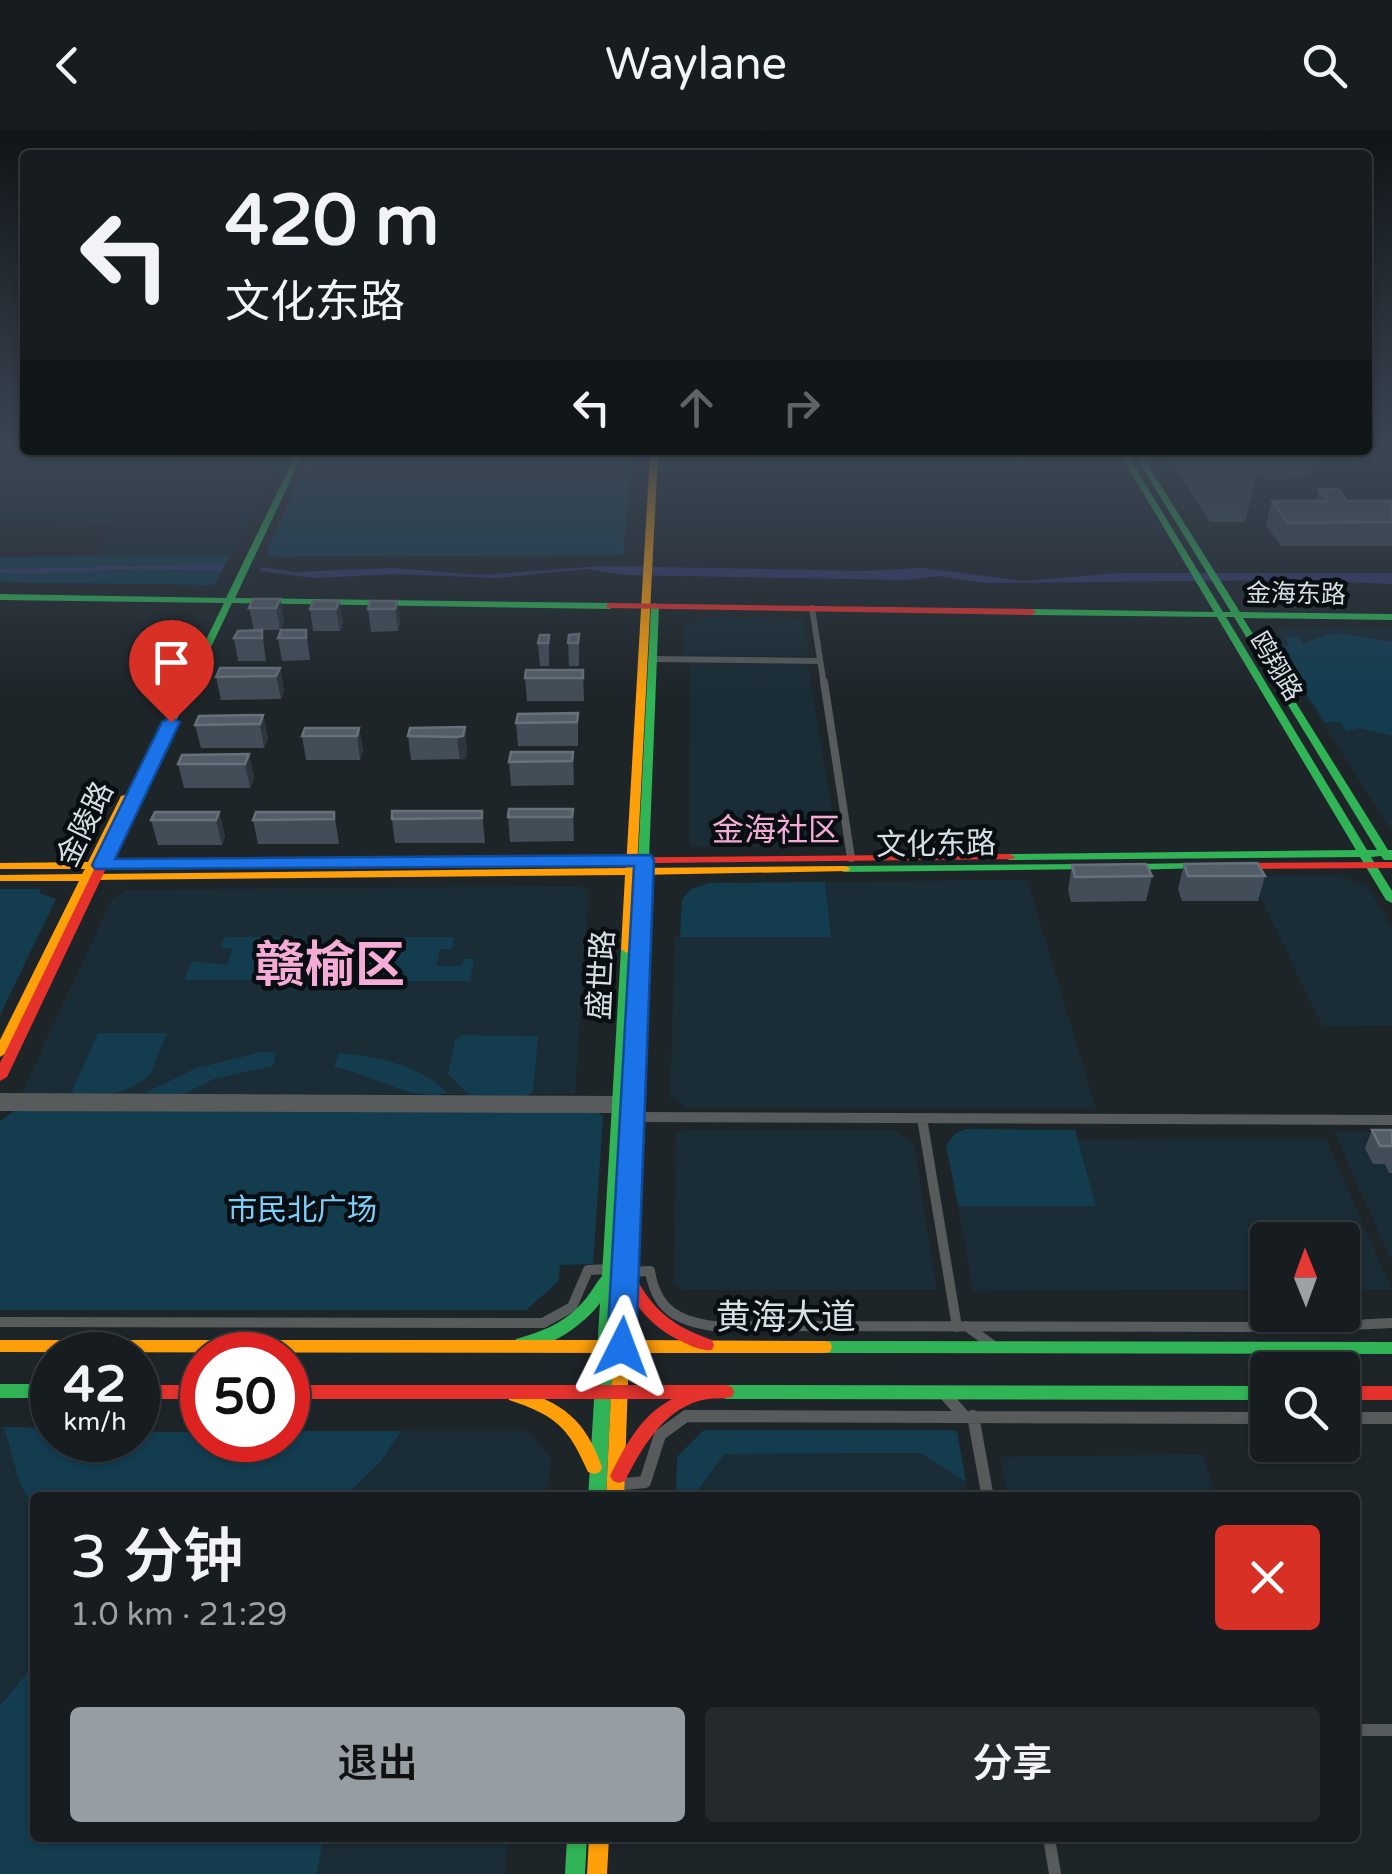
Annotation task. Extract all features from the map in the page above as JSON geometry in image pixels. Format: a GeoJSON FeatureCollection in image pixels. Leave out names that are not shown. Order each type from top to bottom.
{"type":"FeatureCollection","features":[{"type":"Feature","properties":{"kind":"main road","name":"金陵路"},"geometry":{"type":"LineString","coordinates":[[0,1053],[94,871],[257,535]]}},
{"type":"Feature","properties":{"kind":"main road","name":"盛世路"},"geometry":{"type":"LineString","coordinates":[[615,1488],[626,1270],[627,1107],[654,535]]}},
{"type":"Feature","properties":{"kind":"main road","name":"鸥翔路"},"geometry":{"type":"LineString","coordinates":[[1172,535],[1392,900]]}},
{"type":"Feature","properties":{"kind":"main road","name":"鸥翔路"},"geometry":{"type":"LineString","coordinates":[[1187,535],[1390,859]]}},
{"type":"Feature","properties":{"kind":"main road","name":"金海东路"},"geometry":{"type":"LineString","coordinates":[[0,595],[1392,615]]}},
{"type":"Feature","properties":{"kind":"main road","name":"金海东路"},"geometry":{"type":"LineString","coordinates":[[651,604],[1218,612]]}},
{"type":"Feature","properties":{"kind":"main road","name":"盛世路"},"geometry":{"type":"LineString","coordinates":[[638,866],[653,659],[651,604]]}},
{"type":"Feature","properties":{"kind":"main road","name":"文化东路"},"geometry":{"type":"LineString","coordinates":[[638,866],[851,858],[1390,859]]}},
{"type":"Feature","properties":{"kind":"main road","name":"文化东路"},"geometry":{"type":"LineString","coordinates":[[0,866],[94,871],[1367,859]]}},
{"type":"Feature","properties":{"kind":"main road","name":"金陵路"},"geometry":{"type":"LineString","coordinates":[[0,1077],[94,871]]}},
{"type":"Feature","properties":{"kind":"main road","name":"文化东路"},"geometry":{"type":"LineString","coordinates":[[0,878],[94,871]]}},
{"type":"Feature","properties":{"kind":"main road","name":"盛世路"},"geometry":{"type":"LineString","coordinates":[[597,1492],[610,1269],[627,1107]]}},
{"type":"Feature","properties":{"kind":"main road"},"geometry":{"type":"LineString","coordinates":[[512,1347],[574,1325],[595,1303],[610,1269]]}},
{"type":"Feature","properties":{"kind":"main road"},"geometry":{"type":"LineString","coordinates":[[626,1270],[635,1297],[658,1324],[713,1347]]}},
{"type":"Feature","properties":{"kind":"main road","name":"黄海大道"},"geometry":{"type":"LineString","coordinates":[[0,1346],[1392,1348]]}},
{"type":"Feature","properties":{"kind":"main road"},"geometry":{"type":"LineString","coordinates":[[0,1392],[30,1392]]}},
{"type":"Feature","properties":{"kind":"main road"},"geometry":{"type":"LineString","coordinates":[[310,1392],[1250,1393]]}},
{"type":"Feature","properties":{"kind":"main road"},"geometry":{"type":"LineString","coordinates":[[504,1392],[546,1403],[569,1418],[586,1440],[598,1482]]}},
{"type":"Feature","properties":{"kind":"main road"},"geometry":{"type":"LineString","coordinates":[[615,1488],[636,1437],[652,1416],[677,1402],[710,1392]]}},
{"type":"Feature","properties":{"kind":"main road"},"geometry":{"type":"LineString","coordinates":[[1360,1393],[1392,1393]]}},
{"type":"Feature","properties":{"kind":"main road"},"geometry":{"type":"LineString","coordinates":[[575,1874],[577,1842]]}},
{"type":"Feature","properties":{"kind":"main road"},"geometry":{"type":"LineString","coordinates":[[597,1874],[599,1842]]}},
{"type":"Feature","properties":{"kind":"street"},"geometry":{"type":"LineString","coordinates":[[812,608],[851,858]]}},
{"type":"Feature","properties":{"kind":"street"},"geometry":{"type":"LineString","coordinates":[[653,659],[820,661]]}},
{"type":"Feature","properties":{"kind":"street"},"geometry":{"type":"LineString","coordinates":[[0,1102],[627,1107],[922,1118],[1392,1120]]}},
{"type":"Feature","properties":{"kind":"street"},"geometry":{"type":"LineString","coordinates":[[922,1118],[956,1327]]}},
{"type":"Feature","properties":{"kind":"street"},"geometry":{"type":"LineString","coordinates":[[0,1322],[543,1323],[572,1307],[588,1270],[610,1269]]}},
{"type":"Feature","properties":{"kind":"street"},"geometry":{"type":"LineString","coordinates":[[626,1270],[650,1271],[664,1312],[684,1323],[956,1327],[1310,1327],[1392,1323]]}},
{"type":"Feature","properties":{"kind":"street"},"geometry":{"type":"LineString","coordinates":[[926,1347],[956,1327]]}},
{"type":"Feature","properties":{"kind":"street"},"geometry":{"type":"LineString","coordinates":[[956,1327],[996,1348]]}},
{"type":"Feature","properties":{"kind":"street"},"geometry":{"type":"LineString","coordinates":[[943,1392],[975,1416],[987,1492]]}},
{"type":"Feature","properties":{"kind":"street"},"geometry":{"type":"LineString","coordinates":[[975,1416],[996,1392]]}},
{"type":"Feature","properties":{"kind":"street"},"geometry":{"type":"LineString","coordinates":[[615,1488],[645,1482],[656,1442],[672,1423],[686,1416],[1250,1418]]}},
{"type":"Feature","properties":{"kind":"street"},"geometry":{"type":"LineString","coordinates":[[1360,1418],[1392,1418]]}},
{"type":"Feature","properties":{"kind":"street"},"geometry":{"type":"LineString","coordinates":[[1360,1730],[1392,1730]]}},
{"type":"Feature","properties":{"kind":"street"},"geometry":{"type":"LineString","coordinates":[[1050,1842],[1055,1874]]}},
{"type":"Feature","properties":{"kind":"shaded area"},"geometry":{"type":"Polygon","coordinates":[[[111,535],[241,535],[230,556],[95,556],[111,535]]]}},
{"type":"Feature","properties":{"kind":"shaded area"},"geometry":{"type":"Polygon","coordinates":[[[704,617],[804,619],[809,656],[684,655],[683,629],[704,617]]]}},
{"type":"Feature","properties":{"kind":"shaded area"},"geometry":{"type":"Polygon","coordinates":[[[1286,627],[1392,629],[1392,832],[1267,636],[1286,627]]]}},
{"type":"Feature","properties":{"kind":"shaded area"},"geometry":{"type":"Polygon","coordinates":[[[690,663],[808,664],[838,845],[689,847],[690,663]]]}},
{"type":"Feature","properties":{"kind":"shaded area"},"geometry":{"type":"Polygon","coordinates":[[[1250,876],[1341,876],[1367,886],[1392,928],[1392,1026],[1323,1027],[1250,876]]]}},
{"type":"Feature","properties":{"kind":"shaded area"},"geometry":{"type":"Polygon","coordinates":[[[1027,880],[1096,1108],[684,1108],[676,1098],[670,1098],[675,937],[830,937],[825,882],[1027,880]]]}},
{"type":"Feature","properties":{"kind":"shaded area"},"geometry":{"type":"Polygon","coordinates":[[[577,886],[589,889],[575,1094],[21,1094],[112,899],[126,890],[577,886]]]}},
{"type":"Feature","properties":{"kind":"shaded area"},"geometry":{"type":"Polygon","coordinates":[[[685,1130],[894,1130],[914,1143],[937,1290],[682,1290],[674,1283],[676,1134],[685,1130]]]}},
{"type":"Feature","properties":{"kind":"shaded area"},"geometry":{"type":"Polygon","coordinates":[[[1334,1132],[1392,1132],[1392,1262],[1354,1177],[1334,1132]]]}},
{"type":"Feature","properties":{"kind":"shaded area"},"geometry":{"type":"Polygon","coordinates":[[[1326,1139],[1392,1290],[1360,1290],[1360,1222],[1250,1222],[1250,1290],[973,1291],[958,1206],[1095,1206],[1078,1140],[1326,1139]]]}},
{"type":"Feature","properties":{"kind":"shaded area"},"geometry":{"type":"Polygon","coordinates":[[[0,1427],[4,1427],[20,1484],[30,1499],[30,1669],[0,1706],[0,1427]]]}},
{"type":"Feature","properties":{"kind":"shaded area"},"geometry":{"type":"Polygon","coordinates":[[[401,1431],[528,1431],[551,1457],[548,1492],[351,1492],[381,1461],[401,1431]]]}},
{"type":"Feature","properties":{"kind":"shaded area"},"geometry":{"type":"Polygon","coordinates":[[[920,1453],[966,1482],[967,1492],[697,1492],[725,1454],[920,1453]]]}},
{"type":"Feature","properties":{"kind":"shaded area"},"geometry":{"type":"Polygon","coordinates":[[[1203,1454],[1214,1492],[1007,1492],[1000,1457],[1203,1454]]]}},
{"type":"Feature","properties":{"kind":"shaded area"},"geometry":{"type":"Polygon","coordinates":[[[322,1842],[508,1842],[505,1874],[317,1874],[322,1842]]]}},
{"type":"Feature","properties":{"kind":"green space"},"geometry":{"type":"Polygon","coordinates":[[[274,535],[625,535],[623,555],[277,557],[266,553],[274,535]]]}},
{"type":"Feature","properties":{"kind":"green space"},"geometry":{"type":"Polygon","coordinates":[[[230,556],[214,585],[0,582],[0,557],[230,556]]]}},
{"type":"Feature","properties":{"kind":"green space"},"geometry":{"type":"Polygon","coordinates":[[[1335,633],[1392,642],[1392,736],[1360,728],[1346,731],[1340,722],[1325,722],[1277,647],[1290,646],[1284,637],[1299,637],[1303,643],[1335,633]]]}},
{"type":"Feature","properties":{"kind":"green space"},"geometry":{"type":"Polygon","coordinates":[[[825,882],[831,937],[680,937],[682,899],[691,889],[709,883],[825,882]]]}},
{"type":"Feature","properties":{"kind":"green space"},"geometry":{"type":"Polygon","coordinates":[[[0,889],[41,889],[39,893],[56,899],[0,1015],[0,889]]]}},
{"type":"Feature","properties":{"kind":"green space"},"geometry":{"type":"Polygon","coordinates":[[[225,937],[305,939],[295,968],[278,971],[275,980],[184,980],[192,961],[227,965],[232,949],[220,948],[225,937]]]}},
{"type":"Feature","properties":{"kind":"green space"},"geometry":{"type":"Polygon","coordinates":[[[375,937],[454,937],[452,949],[440,949],[436,966],[462,966],[464,959],[474,959],[470,981],[380,981],[382,972],[366,972],[375,937]]]}},
{"type":"Feature","properties":{"kind":"green space"},"geometry":{"type":"Polygon","coordinates":[[[98,1033],[167,1033],[150,1075],[140,1082],[115,1093],[75,1095],[72,1091],[98,1033]]]}},
{"type":"Feature","properties":{"kind":"green space"},"geometry":{"type":"Polygon","coordinates":[[[463,1035],[538,1036],[533,1092],[526,1096],[469,1095],[448,1074],[455,1040],[463,1035]]]}},
{"type":"Feature","properties":{"kind":"green space"},"geometry":{"type":"Polygon","coordinates":[[[261,1052],[276,1052],[273,1066],[214,1079],[181,1095],[145,1093],[194,1069],[261,1052]]]}},
{"type":"Feature","properties":{"kind":"green space"},"geometry":{"type":"Polygon","coordinates":[[[339,1053],[412,1069],[447,1093],[406,1091],[337,1068],[334,1066],[339,1053]]]}},
{"type":"Feature","properties":{"kind":"green space","name":"市民北广场"},"geometry":{"type":"Polygon","coordinates":[[[16,1110],[597,1111],[603,1117],[593,1264],[560,1265],[558,1282],[526,1310],[0,1310],[0,1121],[16,1110]]]}},
{"type":"Feature","properties":{"kind":"green space"},"geometry":{"type":"Polygon","coordinates":[[[966,1129],[1075,1130],[1096,1206],[958,1206],[946,1145],[956,1133],[966,1129]]]}},
{"type":"Feature","properties":{"kind":"green space"},"geometry":{"type":"Polygon","coordinates":[[[4,1427],[30,1428],[30,1462],[160,1462],[160,1432],[180,1432],[180,1462],[310,1462],[310,1431],[401,1431],[381,1461],[350,1492],[30,1492],[30,1499],[20,1484],[4,1427]]]}},
{"type":"Feature","properties":{"kind":"green space"},"geometry":{"type":"Polygon","coordinates":[[[704,1430],[950,1430],[957,1431],[966,1482],[920,1453],[725,1454],[697,1492],[676,1492],[677,1457],[704,1430]]]}},
{"type":"Feature","properties":{"kind":"green space"},"geometry":{"type":"Polygon","coordinates":[[[30,1669],[30,1842],[322,1842],[317,1874],[0,1874],[0,1706],[30,1669]]]}},
{"type":"Feature","properties":{"kind":"water"},"geometry":{"type":"Polygon","coordinates":[[[224,564],[221,570],[0,573],[0,569],[224,564]]]}},
{"type":"Feature","properties":{"kind":"water"},"geometry":{"type":"Polygon","coordinates":[[[602,566],[864,571],[922,568],[1023,581],[1120,573],[1392,573],[1392,584],[1303,580],[985,583],[938,576],[905,580],[626,575],[587,569],[498,578],[395,574],[314,578],[259,571],[261,567],[295,572],[392,568],[480,575],[602,566]]]}},
{"type":"Feature","properties":{"kind":"building"},"geometry":{"type":"Polygon","coordinates":[[[253,599],[280,599],[276,608],[249,608],[253,599]]]}},
{"type":"Feature","properties":{"kind":"building"},"geometry":{"type":"Polygon","coordinates":[[[313,601],[339,601],[336,609],[310,609],[313,601]]]}},
{"type":"Feature","properties":{"kind":"building"},"geometry":{"type":"Polygon","coordinates":[[[370,601],[397,601],[395,609],[368,609],[370,601]]]}},
{"type":"Feature","properties":{"kind":"building"},"geometry":{"type":"Polygon","coordinates":[[[262,630],[262,638],[234,638],[238,631],[262,630]]]}},
{"type":"Feature","properties":{"kind":"building"},"geometry":{"type":"Polygon","coordinates":[[[281,630],[306,630],[306,638],[278,638],[281,630]]]}},
{"type":"Feature","properties":{"kind":"building"},"geometry":{"type":"Polygon","coordinates":[[[579,634],[578,643],[568,643],[569,635],[579,634]]]}},
{"type":"Feature","properties":{"kind":"building"},"geometry":{"type":"Polygon","coordinates":[[[540,635],[549,635],[548,643],[538,643],[540,635]]]}},
{"type":"Feature","properties":{"kind":"building"},"geometry":{"type":"Polygon","coordinates":[[[220,668],[280,668],[276,676],[216,677],[220,668]]]}},
{"type":"Feature","properties":{"kind":"building"},"geometry":{"type":"Polygon","coordinates":[[[526,670],[583,670],[583,678],[525,678],[526,670]]]}},
{"type":"Feature","properties":{"kind":"building"},"geometry":{"type":"Polygon","coordinates":[[[578,713],[577,722],[516,723],[518,714],[578,713]]]}},
{"type":"Feature","properties":{"kind":"building"},"geometry":{"type":"Polygon","coordinates":[[[263,715],[260,724],[195,725],[199,716],[263,715]]]}},
{"type":"Feature","properties":{"kind":"building"},"geometry":{"type":"Polygon","coordinates":[[[465,727],[463,736],[457,737],[408,736],[410,728],[465,727]]]}},
{"type":"Feature","properties":{"kind":"building"},"geometry":{"type":"Polygon","coordinates":[[[305,728],[359,728],[357,736],[302,736],[305,728]]]}},
{"type":"Feature","properties":{"kind":"building"},"geometry":{"type":"Polygon","coordinates":[[[511,752],[573,752],[572,761],[509,762],[511,752]]]}},
{"type":"Feature","properties":{"kind":"building"},"geometry":{"type":"Polygon","coordinates":[[[249,754],[245,764],[178,764],[182,755],[249,754]]]}},
{"type":"Feature","properties":{"kind":"building"},"geometry":{"type":"Polygon","coordinates":[[[509,809],[573,809],[572,817],[508,817],[509,809]]]}},
{"type":"Feature","properties":{"kind":"building"},"geometry":{"type":"Polygon","coordinates":[[[392,811],[482,811],[482,818],[392,819],[392,811]]]}},
{"type":"Feature","properties":{"kind":"building"},"geometry":{"type":"Polygon","coordinates":[[[155,812],[219,812],[216,820],[151,820],[155,812]]]}},
{"type":"Feature","properties":{"kind":"building"},"geometry":{"type":"Polygon","coordinates":[[[256,812],[334,812],[334,819],[253,820],[256,812]]]}},
{"type":"Feature","properties":{"kind":"building"},"geometry":{"type":"Polygon","coordinates":[[[1257,863],[1265,876],[1188,876],[1184,864],[1257,863]]]}},
{"type":"Feature","properties":{"kind":"building"},"geometry":{"type":"Polygon","coordinates":[[[1146,864],[1152,876],[1075,877],[1072,865],[1146,864]]]}},
{"type":"Feature","properties":{"kind":"building"},"geometry":{"type":"Polygon","coordinates":[[[1372,1130],[1392,1130],[1392,1146],[1380,1146],[1372,1130]]]}},
{"type":"Feature","properties":{"kind":"traffic: fast"},"geometry":{"type":"LineString","coordinates":[[161,742],[261,535]]}},
{"type":"Feature","properties":{"kind":"traffic: fast"},"geometry":{"type":"LineString","coordinates":[[1172,535],[1392,900]]}},
{"type":"Feature","properties":{"kind":"traffic: fast"},"geometry":{"type":"LineString","coordinates":[[1188,535],[1388,858]]}},
{"type":"Feature","properties":{"kind":"traffic: fast"},"geometry":{"type":"LineString","coordinates":[[0,597],[610,606]]}},
{"type":"Feature","properties":{"kind":"traffic: fast"},"geometry":{"type":"LineString","coordinates":[[632,1113],[655,606]]}},
{"type":"Feature","properties":{"kind":"traffic: fast"},"geometry":{"type":"LineString","coordinates":[[1032,612],[1392,617]]}},
{"type":"Feature","properties":{"kind":"traffic: fast"},"geometry":{"type":"LineString","coordinates":[[1009,857],[1392,853]]}},
{"type":"Feature","properties":{"kind":"traffic: fast"},"geometry":{"type":"LineString","coordinates":[[1132,867],[1197,866]]}},
{"type":"Feature","properties":{"kind":"traffic: fast"},"geometry":{"type":"LineString","coordinates":[[844,869],[1087,867]]}},
{"type":"Feature","properties":{"kind":"traffic: fast"},"geometry":{"type":"LineString","coordinates":[[597,1492],[627,949]]}},
{"type":"Feature","properties":{"kind":"traffic: fast"},"geometry":{"type":"LineString","coordinates":[[522,1344],[571,1322],[590,1305],[605,1281]]}},
{"type":"Feature","properties":{"kind":"traffic: fast"},"geometry":{"type":"LineString","coordinates":[[824,1347],[1392,1348]]}},
{"type":"Feature","properties":{"kind":"traffic: fast"},"geometry":{"type":"LineString","coordinates":[[0,1391],[30,1391]]}},
{"type":"Feature","properties":{"kind":"traffic: fast"},"geometry":{"type":"LineString","coordinates":[[726,1392],[1250,1393]]}},
{"type":"Feature","properties":{"kind":"traffic: fast"},"geometry":{"type":"LineString","coordinates":[[575,1874],[577,1842]]}},
{"type":"Feature","properties":{"kind":"traffic: slow"},"geometry":{"type":"LineString","coordinates":[[627,949],[650,535]]}},
{"type":"Feature","properties":{"kind":"traffic: slow"},"geometry":{"type":"LineString","coordinates":[[0,1053],[125,798]]}},
{"type":"Feature","properties":{"kind":"traffic: slow"},"geometry":{"type":"LineString","coordinates":[[0,866],[575,861]]}},
{"type":"Feature","properties":{"kind":"traffic: slow"},"geometry":{"type":"LineString","coordinates":[[0,878],[844,869]]}},
{"type":"Feature","properties":{"kind":"traffic: slow"},"geometry":{"type":"LineString","coordinates":[[615,1492],[632,1113]]}},
{"type":"Feature","properties":{"kind":"traffic: slow"},"geometry":{"type":"LineString","coordinates":[[0,1346],[824,1347]]}},
{"type":"Feature","properties":{"kind":"traffic: slow"},"geometry":{"type":"LineString","coordinates":[[515,1395],[543,1405],[565,1420],[582,1440],[594,1467]]}},
{"type":"Feature","properties":{"kind":"traffic: slow"},"geometry":{"type":"LineString","coordinates":[[597,1874],[599,1842]]}},
{"type":"Feature","properties":{"kind":"traffic: jam"},"geometry":{"type":"LineString","coordinates":[[610,606],[1032,612]]}},
{"type":"Feature","properties":{"kind":"traffic: jam"},"geometry":{"type":"LineString","coordinates":[[0,1077],[161,742]]}},
{"type":"Feature","properties":{"kind":"traffic: jam"},"geometry":{"type":"LineString","coordinates":[[575,861],[1009,857]]}},
{"type":"Feature","properties":{"kind":"traffic: jam"},"geometry":{"type":"LineString","coordinates":[[1242,866],[1392,865]]}},
{"type":"Feature","properties":{"kind":"traffic: jam"},"geometry":{"type":"LineString","coordinates":[[628,1276],[641,1301],[658,1320],[706,1345]]}},
{"type":"Feature","properties":{"kind":"traffic: jam"},"geometry":{"type":"LineString","coordinates":[[160,1392],[180,1392]]}},
{"type":"Feature","properties":{"kind":"traffic: jam"},"geometry":{"type":"LineString","coordinates":[[310,1392],[726,1392]]}},
{"type":"Feature","properties":{"kind":"traffic: jam"},"geometry":{"type":"LineString","coordinates":[[1360,1393],[1392,1393]]}},
{"type":"Feature","properties":{"kind":"traffic: jam"},"geometry":{"type":"LineString","coordinates":[[619,1476],[649,1426],[670,1408],[698,1395]]}},
{"type":"Feature","properties":{"kind":"district","name":"金海社区"},"geometry":{"type":"Point","coordinates":[776,830]}},
{"type":"Feature","properties":{"kind":"district","name":"赣榆区"},"geometry":{"type":"Point","coordinates":[330,964]}},
{"type":"Feature","properties":{"kind":"route"},"geometry":{"type":"LineString","coordinates":[[171,722],[102,865],[644,860],[622,1347]]}}]}
